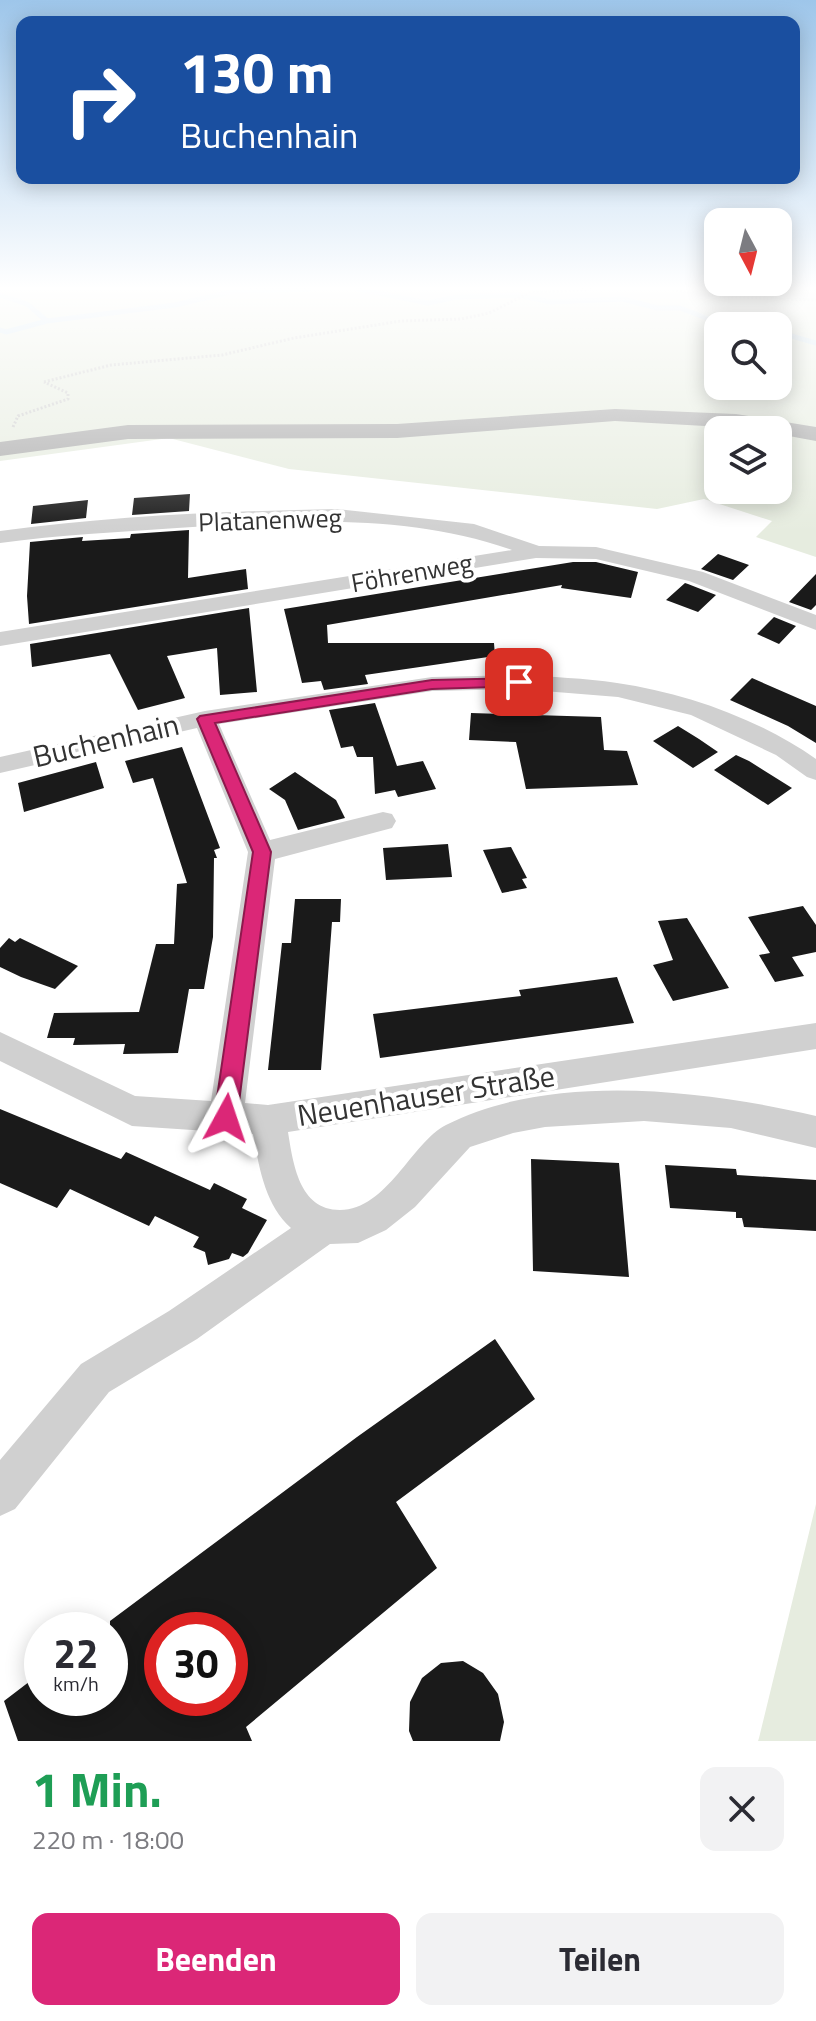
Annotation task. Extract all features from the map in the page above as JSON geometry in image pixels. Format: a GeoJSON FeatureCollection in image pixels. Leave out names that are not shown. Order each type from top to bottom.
{"type":"FeatureCollection","features":[{"type":"Feature","properties":{"kind":"main road"},"geometry":{"type":"LineString","coordinates":[[0,449],[128,432],[397,431],[615,415],[736,420],[816,434]]}},
{"type":"Feature","properties":{"kind":"street","name":"Platanenweg"},"geometry":{"type":"LineString","coordinates":[[0,537],[105,527],[337,515],[474,530],[536,552]]}},
{"type":"Feature","properties":{"kind":"street","name":"Föhrenweg"},"geometry":{"type":"LineString","coordinates":[[0,639],[536,552],[596,553],[696,576],[816,623]]}},
{"type":"Feature","properties":{"kind":"street","name":"Buchenhain"},"geometry":{"type":"LineString","coordinates":[[0,765],[205,719],[432,684],[519,682],[618,690],[699,709],[785,749],[816,771]]}},
{"type":"Feature","properties":{"kind":"street"},"geometry":{"type":"LineString","coordinates":[[205,719],[262,852],[226,1118]]}},
{"type":"Feature","properties":{"kind":"street"},"geometry":{"type":"LineString","coordinates":[[262,852],[383,821]]}},
{"type":"Feature","properties":{"kind":"street","name":"Neuenhauser Straße"},"geometry":{"type":"LineString","coordinates":[[0,1046],[132,1111],[268,1120],[816,1036]]}},
{"type":"Feature","properties":{"kind":"street"},"geometry":{"type":"LineString","coordinates":[[268,1120],[280,1183],[299,1213],[325,1226],[358,1224],[392,1206],[456,1136],[524,1116],[610,1107],[704,1109],[816,1132]]}},
{"type":"Feature","properties":{"kind":"street"},"geometry":{"type":"LineString","coordinates":[[0,1494],[95,1378],[183,1325],[325,1226]]}},
{"type":"Feature","properties":{"kind":"path"},"geometry":{"type":"LineString","coordinates":[[32,443],[12,425],[18,416],[68,399],[68,393],[44,382],[86,370]]}},
{"type":"Feature","properties":{"kind":"shaded area"},"geometry":{"type":"Polygon","coordinates":[[[0,370],[704,370],[704,400],[792,400],[792,370],[816,370],[816,557],[756,537],[772,521],[719,504],[792,504],[792,416],[704,416],[704,499],[657,509],[289,469],[169,438],[0,461],[0,370]]]}},
{"type":"Feature","properties":{"kind":"shaded area"},"geometry":{"type":"Polygon","coordinates":[[[816,1504],[816,1741],[758,1741],[759,1738],[816,1504]]]}},
{"type":"Feature","properties":{"kind":"building"},"geometry":{"type":"Polygon","coordinates":[[[190,494],[189,511],[132,515],[134,498],[190,494]]]}},
{"type":"Feature","properties":{"kind":"building"},"geometry":{"type":"Polygon","coordinates":[[[88,500],[86,518],[31,524],[33,506],[88,500]]]}},
{"type":"Feature","properties":{"kind":"building"},"geometry":{"type":"Polygon","coordinates":[[[189,530],[188,578],[246,569],[248,589],[29,624],[30,542],[83,537],[82,541],[130,538],[131,534],[189,530]]]}},
{"type":"Feature","properties":{"kind":"building"},"geometry":{"type":"Polygon","coordinates":[[[718,554],[749,565],[733,580],[701,569],[718,554]]]}},
{"type":"Feature","properties":{"kind":"building"},"geometry":{"type":"Polygon","coordinates":[[[573,562],[596,562],[638,572],[631,598],[561,588],[562,585],[327,625],[328,643],[494,643],[495,656],[365,675],[368,684],[324,690],[321,681],[302,683],[284,609],[573,562]]]}},
{"type":"Feature","properties":{"kind":"building"},"geometry":{"type":"Polygon","coordinates":[[[816,574],[816,605],[811,610],[789,602],[816,574]]]}},
{"type":"Feature","properties":{"kind":"building"},"geometry":{"type":"Polygon","coordinates":[[[685,583],[716,595],[698,612],[666,600],[685,583]]]}},
{"type":"Feature","properties":{"kind":"building"},"geometry":{"type":"Polygon","coordinates":[[[249,608],[257,692],[220,695],[217,648],[167,656],[185,698],[138,710],[110,654],[32,667],[30,644],[249,608]]]}},
{"type":"Feature","properties":{"kind":"building"},"geometry":{"type":"Polygon","coordinates":[[[774,617],[796,626],[779,644],[757,634],[774,617]]]}},
{"type":"Feature","properties":{"kind":"building"},"geometry":{"type":"Polygon","coordinates":[[[752,678],[816,706],[816,743],[788,726],[730,700],[752,678]]]}},
{"type":"Feature","properties":{"kind":"building"},"geometry":{"type":"Polygon","coordinates":[[[375,703],[397,766],[423,761],[436,789],[398,797],[395,790],[375,794],[373,757],[357,757],[353,746],[341,748],[329,710],[375,703]]]}},
{"type":"Feature","properties":{"kind":"building"},"geometry":{"type":"Polygon","coordinates":[[[471,713],[601,717],[604,750],[627,751],[638,785],[526,789],[516,742],[469,740],[471,713]]]}},
{"type":"Feature","properties":{"kind":"building"},"geometry":{"type":"Polygon","coordinates":[[[678,726],[718,752],[693,768],[653,741],[678,726]]]}},
{"type":"Feature","properties":{"kind":"building"},"geometry":{"type":"Polygon","coordinates":[[[182,747],[220,848],[214,850],[217,858],[214,858],[213,937],[204,989],[189,989],[178,1053],[123,1054],[125,1044],[73,1045],[75,1038],[47,1038],[54,1013],[139,1012],[156,944],[174,944],[177,884],[187,883],[153,778],[133,783],[125,761],[182,747]]]}},
{"type":"Feature","properties":{"kind":"building"},"geometry":{"type":"Polygon","coordinates":[[[736,755],[792,788],[768,805],[714,770],[736,755]]]}},
{"type":"Feature","properties":{"kind":"building"},"geometry":{"type":"Polygon","coordinates":[[[96,762],[104,788],[24,812],[18,783],[96,762]]]}},
{"type":"Feature","properties":{"kind":"building"},"geometry":{"type":"Polygon","coordinates":[[[295,772],[336,800],[345,818],[298,830],[285,800],[269,789],[295,772]]]}},
{"type":"Feature","properties":{"kind":"building"},"geometry":{"type":"Polygon","coordinates":[[[448,844],[452,877],[386,880],[383,848],[448,844]]]}},
{"type":"Feature","properties":{"kind":"building"},"geometry":{"type":"Polygon","coordinates":[[[511,847],[527,878],[522,879],[527,888],[502,893],[483,850],[511,847]]]}},
{"type":"Feature","properties":{"kind":"building"},"geometry":{"type":"Polygon","coordinates":[[[295,899],[341,899],[340,922],[332,922],[321,1070],[268,1070],[282,943],[291,943],[295,899]]]}},
{"type":"Feature","properties":{"kind":"building"},"geometry":{"type":"Polygon","coordinates":[[[803,906],[816,925],[816,952],[792,957],[804,976],[775,982],[759,955],[770,953],[748,917],[803,906]]]}},
{"type":"Feature","properties":{"kind":"building"},"geometry":{"type":"Polygon","coordinates":[[[687,918],[729,988],[673,1001],[653,965],[673,960],[658,921],[687,918]]]}},
{"type":"Feature","properties":{"kind":"building"},"geometry":{"type":"Polygon","coordinates":[[[9,938],[15,942],[20,938],[78,966],[55,989],[21,977],[0,967],[0,948],[9,938]]]}},
{"type":"Feature","properties":{"kind":"building"},"geometry":{"type":"Polygon","coordinates":[[[617,977],[634,1023],[380,1058],[373,1014],[521,996],[519,990],[617,977]]]}},
{"type":"Feature","properties":{"kind":"building"},"geometry":{"type":"Polygon","coordinates":[[[0,1109],[121,1159],[126,1152],[210,1190],[214,1183],[247,1199],[242,1208],[267,1220],[243,1257],[232,1253],[229,1259],[208,1265],[205,1252],[193,1247],[199,1237],[155,1216],[149,1226],[70,1189],[57,1208],[0,1183],[0,1109]]]}},
{"type":"Feature","properties":{"kind":"building"},"geometry":{"type":"Polygon","coordinates":[[[531,1159],[619,1163],[629,1277],[533,1271],[531,1159]]]}},
{"type":"Feature","properties":{"kind":"building"},"geometry":{"type":"Polygon","coordinates":[[[665,1165],[736,1169],[737,1175],[816,1180],[816,1231],[744,1227],[742,1218],[736,1218],[736,1212],[670,1208],[665,1165]]]}},
{"type":"Feature","properties":{"kind":"building"},"geometry":{"type":"Polygon","coordinates":[[[495,1339],[535,1399],[396,1502],[437,1568],[246,1727],[252,1741],[18,1741],[4,1701],[24,1686],[24,1716],[128,1716],[128,1612],[122,1612],[357,1437],[495,1339]]]}},
{"type":"Feature","properties":{"kind":"building"},"geometry":{"type":"Polygon","coordinates":[[[463,1661],[483,1673],[498,1694],[504,1722],[500,1741],[413,1741],[409,1731],[410,1702],[422,1678],[441,1663],[463,1661]]]}},
{"type":"Feature","properties":{"kind":"route"},"geometry":{"type":"LineString","coordinates":[[226,1118],[262,852],[205,719],[432,684],[519,682]]}}]}
